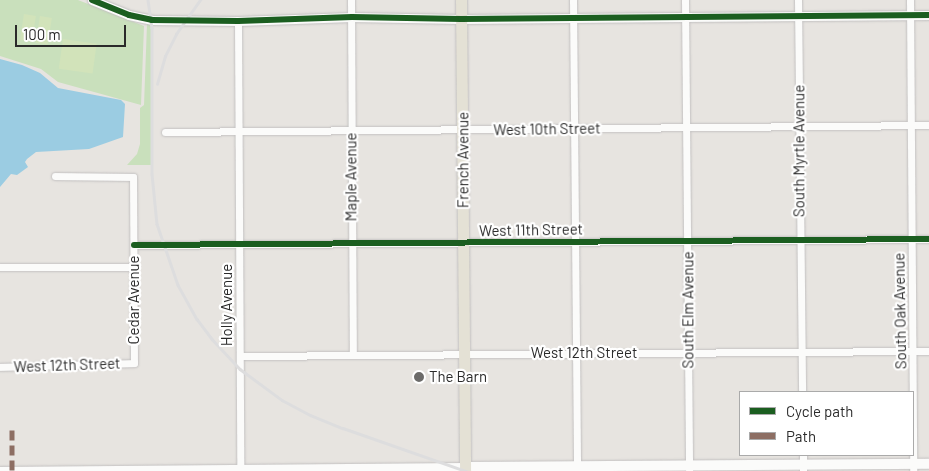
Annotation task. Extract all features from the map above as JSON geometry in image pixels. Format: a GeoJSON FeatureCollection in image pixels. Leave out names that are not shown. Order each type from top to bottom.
{"type":"FeatureCollection","features":[{"type":"Feature","properties":{"kind":"main road","name":"French Avenue"},"geometry":{"type":"LineString","coordinates":[[461,0],[465,469]]}},
{"type":"Feature","properties":{"kind":"main road"},"geometry":{"type":"LineString","coordinates":[[465,469],[577,466],[690,468],[803,463],[913,468],[929,464]]}},
{"type":"Feature","properties":{"kind":"street"},"geometry":{"type":"LineString","coordinates":[[92,0],[146,20],[238,21],[352,17],[798,17],[929,15]]}},
{"type":"Feature","properties":{"kind":"street","name":"Maple Avenue"},"geometry":{"type":"LineString","coordinates":[[351,0],[353,354]]}},
{"type":"Feature","properties":{"kind":"street"},"geometry":{"type":"LineString","coordinates":[[573,0],[576,129],[577,466]]}},
{"type":"Feature","properties":{"kind":"street","name":"South Elm Avenue"},"geometry":{"type":"LineString","coordinates":[[685,0],[688,128],[690,468]]}},
{"type":"Feature","properties":{"kind":"street","name":"South Myrtle Avenue"},"geometry":{"type":"LineString","coordinates":[[798,0],[802,391]]}},
{"type":"Feature","properties":{"kind":"street","name":"South Oak Avenue"},"geometry":{"type":"LineString","coordinates":[[910,0],[913,391]]}},
{"type":"Feature","properties":{"kind":"street","name":"Holly Avenue"},"geometry":{"type":"LineString","coordinates":[[238,21],[240,469]]}},
{"type":"Feature","properties":{"kind":"street","name":"West 10th Street"},"geometry":{"type":"LineString","coordinates":[[165,132],[929,126]]}},
{"type":"Feature","properties":{"kind":"street","name":"Cedar Avenue"},"geometry":{"type":"LineString","coordinates":[[55,176],[133,178],[134,363]]}},
{"type":"Feature","properties":{"kind":"street","name":"West 11th Street"},"geometry":{"type":"LineString","coordinates":[[134,245],[929,239]]}},
{"type":"Feature","properties":{"kind":"street"},"geometry":{"type":"LineString","coordinates":[[0,267],[134,267]]}},
{"type":"Feature","properties":{"kind":"street","name":"West 12th Street"},"geometry":{"type":"LineString","coordinates":[[240,356],[929,351]]}},
{"type":"Feature","properties":{"kind":"street","name":"West 12th Street"},"geometry":{"type":"LineString","coordinates":[[0,367],[134,363]]}},
{"type":"Feature","properties":{"kind":"street"},"geometry":{"type":"LineString","coordinates":[[0,470],[465,469]]}},
{"type":"Feature","properties":{"kind":"green space"},"geometry":{"type":"Polygon","coordinates":[[[0,0],[78,0],[144,26],[141,105],[58,82],[41,69],[0,56],[0,0]]]}},
{"type":"Feature","properties":{"kind":"green space"},"geometry":{"type":"Polygon","coordinates":[[[24,14],[36,16],[32,42],[20,40],[24,14]]]}},
{"type":"Feature","properties":{"kind":"green space"},"geometry":{"type":"Polygon","coordinates":[[[40,16],[52,18],[48,45],[36,43],[40,16]]]}},
{"type":"Feature","properties":{"kind":"green space"},"geometry":{"type":"Polygon","coordinates":[[[147,24],[151,24],[151,165],[127,165],[137,154],[140,144],[140,108],[144,105],[147,24]]]}},
{"type":"Feature","properties":{"kind":"green space"},"geometry":{"type":"Polygon","coordinates":[[[63,39],[97,44],[92,73],[59,69],[63,39]]]}},
{"type":"Feature","properties":{"kind":"water"},"geometry":{"type":"Polygon","coordinates":[[[0,59],[22,65],[40,73],[58,88],[121,100],[125,104],[123,137],[89,149],[36,152],[25,162],[28,167],[17,175],[11,174],[0,187],[0,59]]]}},
{"type":"Feature","properties":{"kind":"railway"},"geometry":{"type":"LineString","coordinates":[[148,0],[152,28],[152,174],[157,224],[178,285],[197,319],[212,339],[240,369],[282,400],[310,415],[343,428],[466,471]]}},
{"type":"Feature","properties":{"kind":"railway"},"geometry":{"type":"LineString","coordinates":[[157,84],[165,56],[176,34],[200,0]]}},
{"type":"Feature","properties":{"kind":"marked path"},"geometry":{"type":"LineString","coordinates":[[12,430],[12,470]]}},
{"type":"Feature","properties":{"kind":"cycle path"},"geometry":{"type":"LineString","coordinates":[[92,0],[129,15],[152,20],[238,21],[352,17],[461,19],[929,15]]}},
{"type":"Feature","properties":{"kind":"cycle path"},"geometry":{"type":"LineString","coordinates":[[134,245],[929,239]]}},
{"type":"Feature","properties":{"kind":"place","name":"The Barn"},"geometry":{"type":"Point","coordinates":[419,377]}}]}
